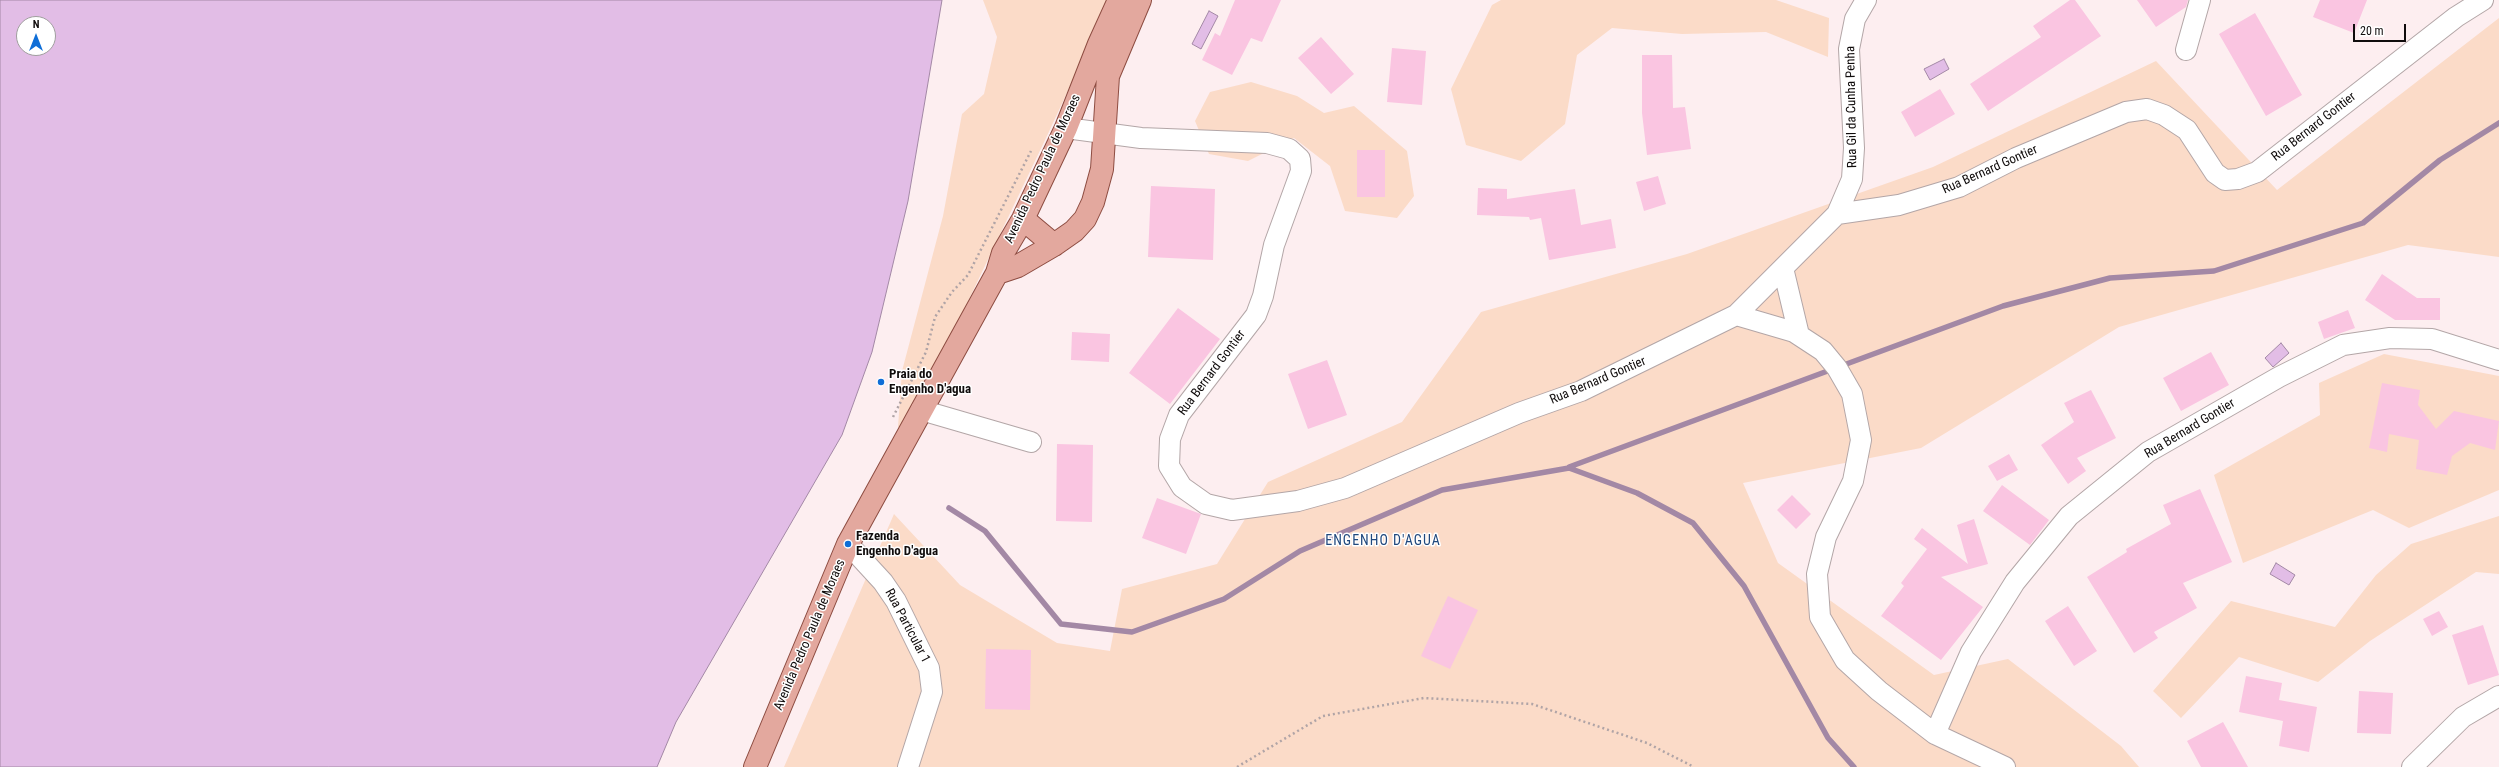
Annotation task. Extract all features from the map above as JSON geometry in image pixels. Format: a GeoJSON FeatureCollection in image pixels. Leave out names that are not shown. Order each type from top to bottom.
{"type":"FeatureCollection","features":[{"type":"Feature","properties":{"kind":"main road","name":"Avenida Pedro Paula de Moraes"},"geometry":{"type":"LineString","coordinates":[[755,767],[848,544],[997,273],[1003,253],[1023,218],[1066,128],[1099,44],[1119,0]]}},
{"type":"Feature","properties":{"kind":"main road","name":"Avenida Pedro Paula de Moraes"},"geometry":{"type":"LineString","coordinates":[[997,273],[1018,266],[1054,245],[1074,231],[1085,219],[1093,202],[1102,169],[1103,134],[1108,76],[1140,0]]}},
{"type":"Feature","properties":{"kind":"main road"},"geometry":{"type":"LineString","coordinates":[[1023,218],[1054,245]]}},
{"type":"Feature","properties":{"kind":"street","name":"Rua Gil da Cunha Penha"},"geometry":{"type":"LineString","coordinates":[[1837,214],[1852,179],[1854,148],[1849,49],[1855,19],[1866,0]]}},
{"type":"Feature","properties":{"kind":"street"},"geometry":{"type":"LineString","coordinates":[[2186,50],[2200,0]]}},
{"type":"Feature","properties":{"kind":"street","name":"Rua Bernard Gontier"},"geometry":{"type":"LineString","coordinates":[[1066,128],[1103,134],[1194,142],[1267,143],[1289,149],[1300,159],[1301,171],[1274,245],[1263,296],[1256,314],[1179,415],[1170,439],[1169,466],[1182,487],[1206,504],[1232,510],[1298,501],[1345,488],[1519,413],[1581,391],[1736,315],[1837,214],[1899,205],[1959,187],[2016,158],[2119,116],[2147,110],[2164,114],[2187,130],[2215,173],[2225,180],[2238,179],[2257,172],[2456,17],[2483,0]]}},
{"type":"Feature","properties":{"kind":"street"},"geometry":{"type":"LineString","coordinates":[[1783,268],[1799,335]]}},
{"type":"Feature","properties":{"kind":"street"},"geometry":{"type":"LineString","coordinates":[[1736,315],[1799,335],[1822,351],[1838,368],[1852,394],[1861,440],[1853,481],[1826,537],[1816,574],[1820,617],[1845,660],[1879,692],[1935,734],[2005,767]]}},
{"type":"Feature","properties":{"kind":"street","name":"Rua Bernard Gontier"},"geometry":{"type":"LineString","coordinates":[[1935,734],[1971,652],[2015,582],[2069,516],[2148,452],[2279,377],[2343,345],[2390,338],[2432,339],[2499,360]]}},
{"type":"Feature","properties":{"kind":"street"},"geometry":{"type":"LineString","coordinates":[[921,410],[1031,442]]}},
{"type":"Feature","properties":{"kind":"street","name":"Rua Particular 1"},"geometry":{"type":"LineString","coordinates":[[848,544],[883,582],[896,600],[929,668],[932,692],[908,767]]}},
{"type":"Feature","properties":{"kind":"street"},"geometry":{"type":"LineString","coordinates":[[2412,767],[2463,717],[2499,696]]}},
{"type":"Feature","properties":{"kind":"path"},"geometry":{"type":"LineString","coordinates":[[1237,767],[1323,716],[1424,698],[1532,704],[1647,744],[1694,767]]}},
{"type":"Feature","properties":{"kind":"shaded area"},"geometry":{"type":"Polygon","coordinates":[[[0,0],[942,0],[908,201],[872,352],[842,435],[676,722],[657,767],[0,767],[0,0]]]}},
{"type":"Feature","properties":{"kind":"shaded area"},"geometry":{"type":"Polygon","coordinates":[[[983,0],[1110,0],[906,431],[898,427],[902,371],[943,216],[962,114],[984,94],[997,37],[983,0]]]}},
{"type":"Feature","properties":{"kind":"shaded area"},"geometry":{"type":"Polygon","coordinates":[[[1501,0],[1776,0],[1829,18],[1828,57],[1766,32],[1682,34],[1612,28],[1577,55],[1565,124],[1521,161],[1466,145],[1451,89],[1492,5],[1501,0]]]}},
{"type":"Feature","properties":{"kind":"shaded area"},"geometry":{"type":"Polygon","coordinates":[[[1209,11],[1218,16],[1201,49],[1192,44],[1209,11]]]}},
{"type":"Feature","properties":{"kind":"shaded area"},"geometry":{"type":"Polygon","coordinates":[[[2499,18],[2499,257],[2408,245],[2119,327],[1921,448],[1743,483],[1778,563],[1934,675],[2008,659],[2121,746],[2139,767],[784,767],[894,514],[960,585],[1057,643],[1110,651],[1122,589],[1217,564],[1268,482],[1402,422],[1481,312],[1687,254],[1933,167],[2156,61],[2277,190],[2499,18]]]}},
{"type":"Feature","properties":{"kind":"shaded area"},"geometry":{"type":"Polygon","coordinates":[[[1944,59],[1949,69],[1930,80],[1924,69],[1944,59]]]}},
{"type":"Feature","properties":{"kind":"shaded area"},"geometry":{"type":"Polygon","coordinates":[[[1251,82],[1297,96],[1324,113],[1354,106],[1407,151],[1414,196],[1397,218],[1345,211],[1330,166],[1294,138],[1248,161],[1209,154],[1195,121],[1210,92],[1251,82]]]}},
{"type":"Feature","properties":{"kind":"shaded area"},"geometry":{"type":"Polygon","coordinates":[[[2281,343],[2289,353],[2273,367],[2265,358],[2281,343]]]}},
{"type":"Feature","properties":{"kind":"shaded area"},"geometry":{"type":"Polygon","coordinates":[[[2384,354],[2499,376],[2499,490],[2409,528],[2373,510],[2243,563],[2214,475],[2320,415],[2319,383],[2384,354]]]}},
{"type":"Feature","properties":{"kind":"shaded area"},"geometry":{"type":"Polygon","coordinates":[[[2499,516],[2499,574],[2476,572],[2370,641],[2318,682],[2239,657],[2181,718],[2153,691],[2231,601],[2335,627],[2376,575],[2411,544],[2499,516]]]}},
{"type":"Feature","properties":{"kind":"shaded area"},"geometry":{"type":"Polygon","coordinates":[[[2276,563],[2295,575],[2289,585],[2270,574],[2276,563]]]}},
{"type":"Feature","properties":{"kind":"building"},"geometry":{"type":"Polygon","coordinates":[[[1235,0],[1281,0],[1262,42],[1251,38],[1232,75],[1202,60],[1215,33],[1220,36],[1235,0]]]}},
{"type":"Feature","properties":{"kind":"building"},"geometry":{"type":"Polygon","coordinates":[[[2070,0],[2075,0],[2101,36],[1988,111],[1970,84],[2041,37],[2033,26],[2070,0]]]}},
{"type":"Feature","properties":{"kind":"building"},"geometry":{"type":"Polygon","coordinates":[[[2137,0],[2188,0],[2186,7],[2156,27],[2137,0]]]}},
{"type":"Feature","properties":{"kind":"building"},"geometry":{"type":"Polygon","coordinates":[[[2320,0],[2367,0],[2354,33],[2313,17],[2320,0]]]}},
{"type":"Feature","properties":{"kind":"building"},"geometry":{"type":"Polygon","coordinates":[[[2255,13],[2302,95],[2266,116],[2219,34],[2255,13]]]}},
{"type":"Feature","properties":{"kind":"building"},"geometry":{"type":"Polygon","coordinates":[[[1321,37],[1354,74],[1331,94],[1298,58],[1321,37]]]}},
{"type":"Feature","properties":{"kind":"building"},"geometry":{"type":"Polygon","coordinates":[[[1392,48],[1426,51],[1422,105],[1387,102],[1392,48]]]}},
{"type":"Feature","properties":{"kind":"building"},"geometry":{"type":"Polygon","coordinates":[[[1642,55],[1672,55],[1673,108],[1685,107],[1691,149],[1647,155],[1642,113],[1642,55]]]}},
{"type":"Feature","properties":{"kind":"building"},"geometry":{"type":"Polygon","coordinates":[[[1940,89],[1955,114],[1915,137],[1901,112],[1940,89]]]}},
{"type":"Feature","properties":{"kind":"building"},"geometry":{"type":"Polygon","coordinates":[[[1357,150],[1385,150],[1385,197],[1357,197],[1357,150]]]}},
{"type":"Feature","properties":{"kind":"building"},"geometry":{"type":"Polygon","coordinates":[[[1658,176],[1666,204],[1644,211],[1636,182],[1658,176]]]}},
{"type":"Feature","properties":{"kind":"building"},"geometry":{"type":"Polygon","coordinates":[[[1151,186],[1215,189],[1213,260],[1148,257],[1151,186]]]}},
{"type":"Feature","properties":{"kind":"building"},"geometry":{"type":"Polygon","coordinates":[[[1478,188],[1507,189],[1507,199],[1575,189],[1581,225],[1611,219],[1616,248],[1549,260],[1541,218],[1530,220],[1529,217],[1477,215],[1478,188]]]}},
{"type":"Feature","properties":{"kind":"building"},"geometry":{"type":"Polygon","coordinates":[[[2382,274],[2417,298],[2440,298],[2440,320],[2395,320],[2365,300],[2382,274]]]}},
{"type":"Feature","properties":{"kind":"building"},"geometry":{"type":"Polygon","coordinates":[[[1178,308],[1220,339],[1170,404],[1129,373],[1178,308]]]}},
{"type":"Feature","properties":{"kind":"building"},"geometry":{"type":"Polygon","coordinates":[[[2348,310],[2355,328],[2324,339],[2318,322],[2348,310]]]}},
{"type":"Feature","properties":{"kind":"building"},"geometry":{"type":"Polygon","coordinates":[[[1072,332],[1110,334],[1109,362],[1071,360],[1072,332]]]}},
{"type":"Feature","properties":{"kind":"building"},"geometry":{"type":"Polygon","coordinates":[[[2211,352],[2229,385],[2181,411],[2163,378],[2211,352]]]}},
{"type":"Feature","properties":{"kind":"building"},"geometry":{"type":"Polygon","coordinates":[[[1327,360],[1347,415],[1308,429],[1288,374],[1327,360]]]}},
{"type":"Feature","properties":{"kind":"building"},"geometry":{"type":"Polygon","coordinates":[[[2382,383],[2420,390],[2418,405],[2436,429],[2454,411],[2499,421],[2495,450],[2470,443],[2452,456],[2447,475],[2416,469],[2419,440],[2389,434],[2387,452],[2369,448],[2382,383]]]}},
{"type":"Feature","properties":{"kind":"building"},"geometry":{"type":"Polygon","coordinates":[[[2091,390],[2116,438],[2077,458],[2086,471],[2068,484],[2041,445],[2074,422],[2064,403],[2091,390]]]}},
{"type":"Feature","properties":{"kind":"building"},"geometry":{"type":"Polygon","coordinates":[[[1057,444],[1093,445],[1092,522],[1056,521],[1057,444]]]}},
{"type":"Feature","properties":{"kind":"building"},"geometry":{"type":"Polygon","coordinates":[[[2009,454],[2018,470],[1997,481],[1988,466],[2009,454]]]}},
{"type":"Feature","properties":{"kind":"building"},"geometry":{"type":"Polygon","coordinates":[[[2002,485],[2049,520],[2030,545],[1983,511],[2002,485]]]}},
{"type":"Feature","properties":{"kind":"building"},"geometry":{"type":"Polygon","coordinates":[[[2200,489],[2232,562],[2183,583],[2197,608],[2154,632],[2158,638],[2134,653],[2087,577],[2127,552],[2126,549],[2171,524],[2163,505],[2200,489]]]}},
{"type":"Feature","properties":{"kind":"building"},"geometry":{"type":"Polygon","coordinates":[[[1792,495],[1811,514],[1796,529],[1777,510],[1792,495]]]}},
{"type":"Feature","properties":{"kind":"building"},"geometry":{"type":"Polygon","coordinates":[[[1157,498],[1201,514],[1186,554],[1142,538],[1157,498]]]}},
{"type":"Feature","properties":{"kind":"building"},"geometry":{"type":"Polygon","coordinates":[[[1974,519],[1988,564],[1941,577],[1983,607],[1941,660],[1881,616],[1904,586],[1901,583],[1927,549],[1914,539],[1922,528],[1968,564],[1957,525],[1974,519]]]}},
{"type":"Feature","properties":{"kind":"building"},"geometry":{"type":"Polygon","coordinates":[[[1448,596],[1478,610],[1450,669],[1421,656],[1448,596]]]}},
{"type":"Feature","properties":{"kind":"building"},"geometry":{"type":"Polygon","coordinates":[[[2068,606],[2097,651],[2074,666],[2045,621],[2068,606]]]}},
{"type":"Feature","properties":{"kind":"building"},"geometry":{"type":"Polygon","coordinates":[[[2439,611],[2448,627],[2432,636],[2423,619],[2439,611]]]}},
{"type":"Feature","properties":{"kind":"building"},"geometry":{"type":"Polygon","coordinates":[[[2483,625],[2499,675],[2468,685],[2452,635],[2483,625]]]}},
{"type":"Feature","properties":{"kind":"building"},"geometry":{"type":"Polygon","coordinates":[[[986,649],[1031,650],[1030,710],[985,709],[986,649]]]}},
{"type":"Feature","properties":{"kind":"building"},"geometry":{"type":"Polygon","coordinates":[[[2246,676],[2282,683],[2279,700],[2317,707],[2309,752],[2279,746],[2283,721],[2239,712],[2246,676]]]}},
{"type":"Feature","properties":{"kind":"building"},"geometry":{"type":"Polygon","coordinates":[[[2359,691],[2393,693],[2391,734],[2357,733],[2359,691]]]}},
{"type":"Feature","properties":{"kind":"building"},"geometry":{"type":"Polygon","coordinates":[[[2223,722],[2248,767],[2201,767],[2187,741],[2223,722]]]}},
{"type":"Feature","properties":{"kind":"waterway"},"geometry":{"type":"LineString","coordinates":[[1841,366],[2003,306],[2110,278],[2214,271],[2363,223],[2440,160],[2499,123]]}},
{"type":"Feature","properties":{"kind":"waterway"},"geometry":{"type":"LineString","coordinates":[[1569,467],[1833,369]]}},
{"type":"Feature","properties":{"kind":"waterway"},"geometry":{"type":"LineString","coordinates":[[949,508],[985,531],[1061,624],[1132,632],[1224,599],[1300,551],[1442,490],[1569,468],[1637,493],[1693,523],[1744,586],[1828,738],[1854,767]]}},
{"type":"Feature","properties":{"kind":"place","name":"Praia do Engenho D'agua"},"geometry":{"type":"Point","coordinates":[881,382]}},
{"type":"Feature","properties":{"kind":"place","name":"Fazenda Engenho D'agua"},"geometry":{"type":"Point","coordinates":[848,544]}},
{"type":"Feature","properties":{"kind":"district","name":"ENGENHO D'AGUA"},"geometry":{"type":"Point","coordinates":[1383,541]}}]}
